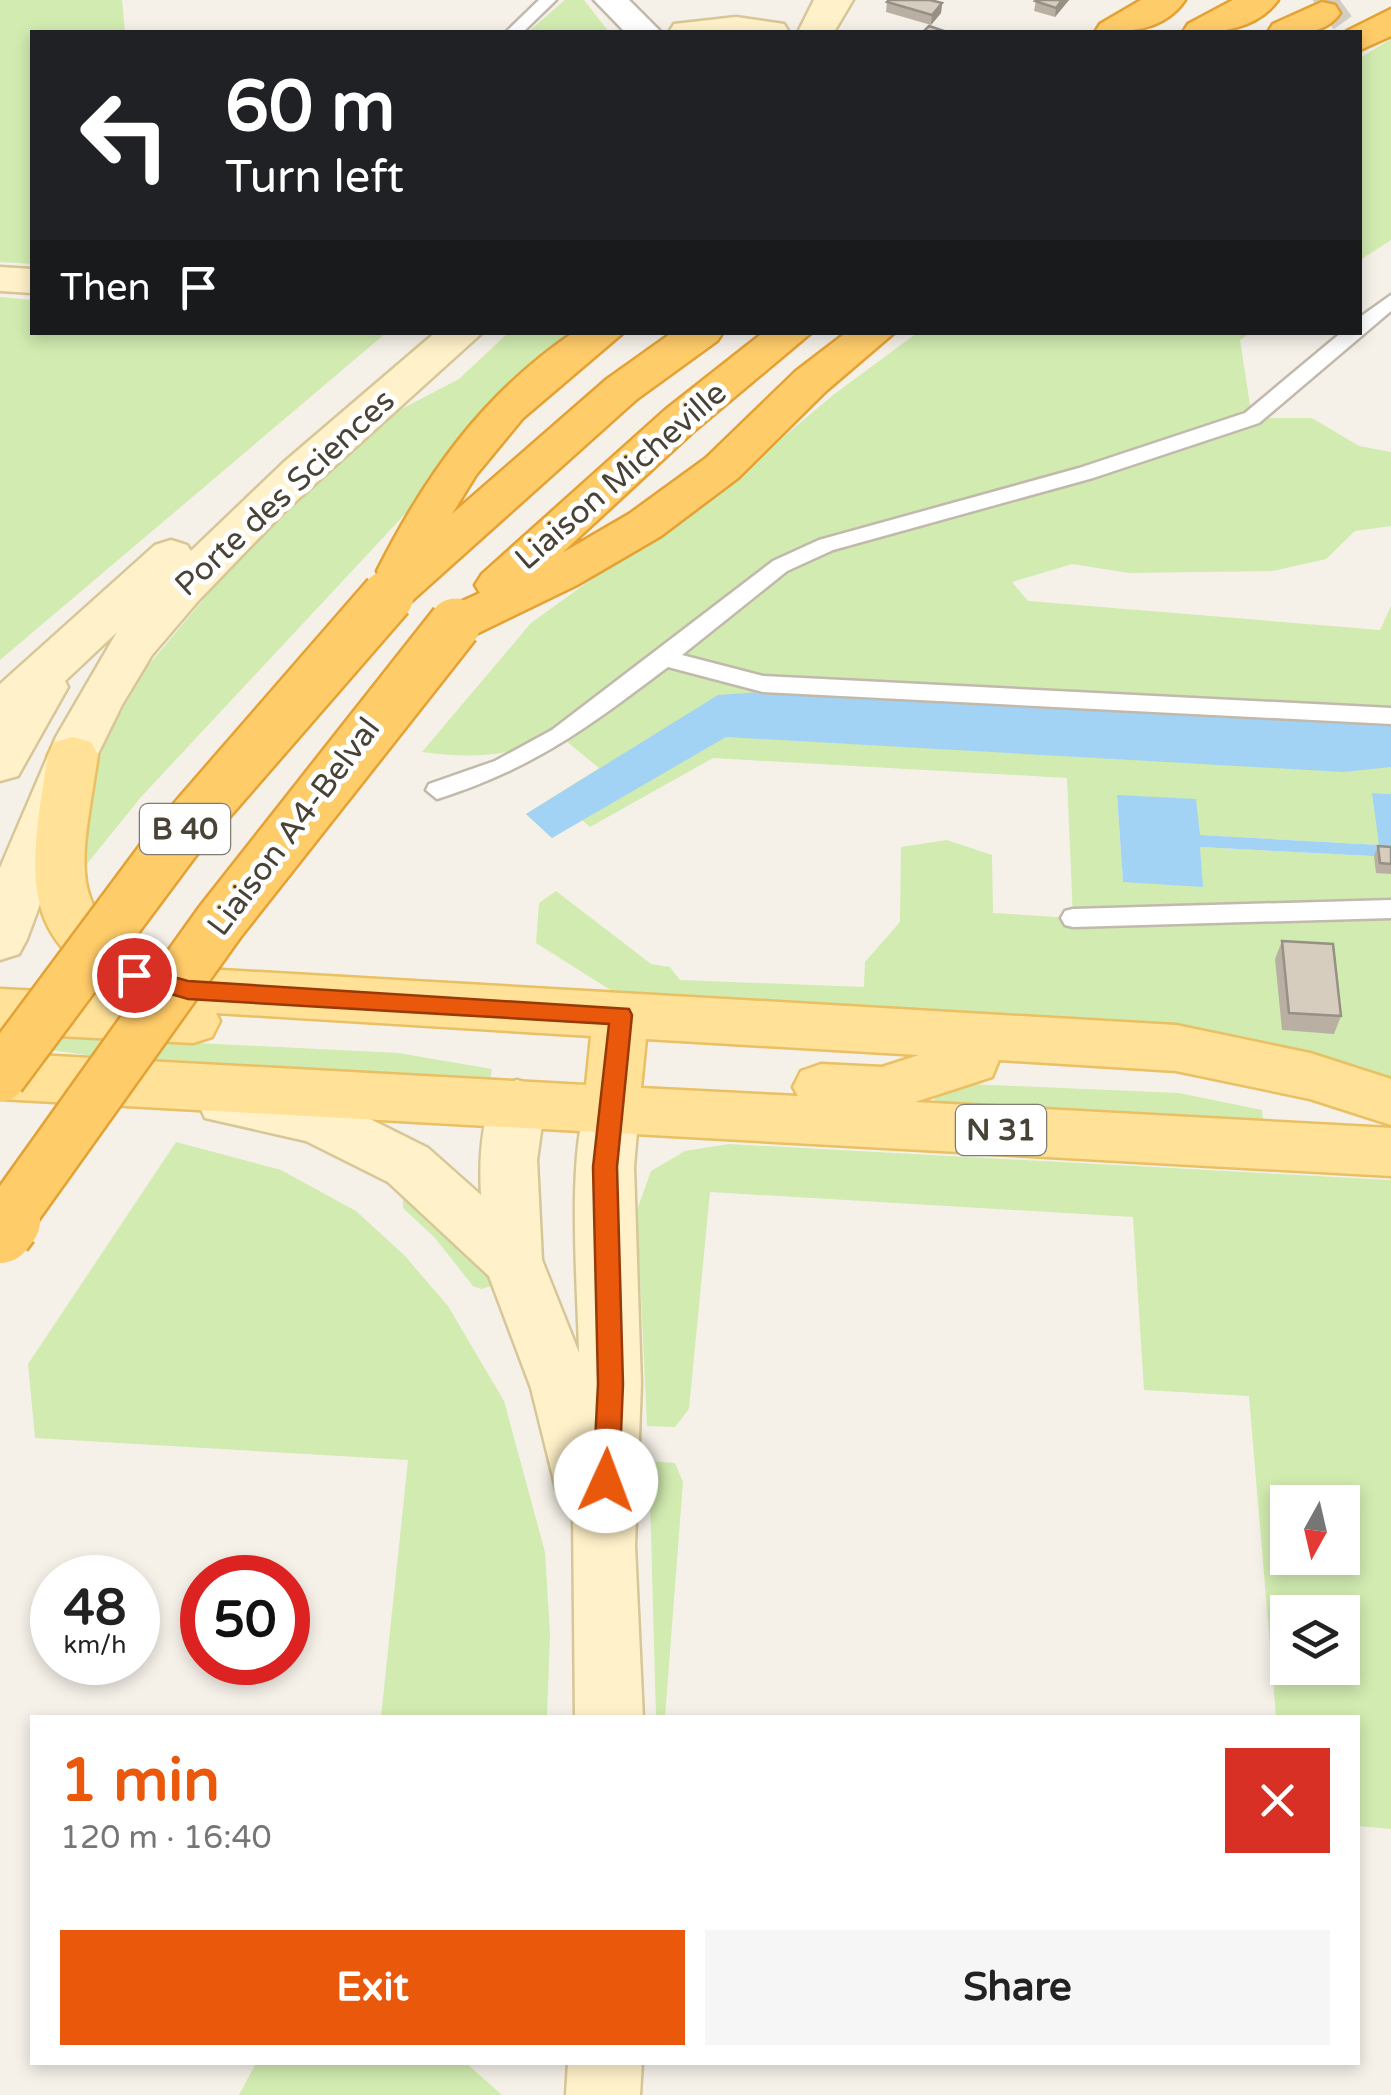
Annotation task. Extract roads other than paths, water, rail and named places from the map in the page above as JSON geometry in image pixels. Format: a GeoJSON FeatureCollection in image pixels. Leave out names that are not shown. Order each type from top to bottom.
{"type":"FeatureCollection","features":[{"type":"Feature","properties":{"kind":"highway"},"geometry":{"type":"LineString","coordinates":[[1116,30],[1166,0]]}},
{"type":"Feature","properties":{"kind":"highway"},"geometry":{"type":"LineString","coordinates":[[1205,30],[1260,0]]}},
{"type":"Feature","properties":{"kind":"highway"},"geometry":{"type":"LineString","coordinates":[[1290,30],[1322,13]]}},
{"type":"Feature","properties":{"kind":"highway"},"geometry":{"type":"LineString","coordinates":[[1362,38],[1391,20]]}},
{"type":"Feature","properties":{"kind":"highway","name":"B 40"},"geometry":{"type":"LineString","coordinates":[[0,1076],[175,841],[287,707],[388,596],[421,526],[466,454],[510,402],[598,335]]}},
{"type":"Feature","properties":{"kind":"highway","name":"Liaison Micheville"},"geometry":{"type":"LineString","coordinates":[[388,596],[622,389],[698,335]]}},
{"type":"Feature","properties":{"kind":"highway","name":"Liaison Micheville"},"geometry":{"type":"LineString","coordinates":[[455,624],[680,420],[786,335]]}},
{"type":"Feature","properties":{"kind":"highway","name":"B 40"},"geometry":{"type":"LineString","coordinates":[[455,624],[562,574],[645,525],[722,468],[812,381],[870,335]]}},
{"type":"Feature","properties":{"kind":"highway","name":"Liaison A4-Belval"},"geometry":{"type":"LineString","coordinates":[[0,1230],[100,1084],[290,830],[455,624]]}},
{"type":"Feature","properties":{"kind":"main road"},"geometry":{"type":"LineString","coordinates":[[754,30],[780,0]]}},
{"type":"Feature","properties":{"kind":"main road"},"geometry":{"type":"LineString","coordinates":[[817,30],[835,0]]}},
{"type":"Feature","properties":{"kind":"main road"},"geometry":{"type":"LineString","coordinates":[[0,279],[30,281]]}},
{"type":"Feature","properties":{"kind":"main road","name":"Porte des Sciences"},"geometry":{"type":"LineString","coordinates":[[0,712],[190,540],[428,335]]}},
{"type":"Feature","properties":{"kind":"main road","name":"Porte des Sciences"},"geometry":{"type":"LineString","coordinates":[[0,939],[37,832],[73,755],[116,672],[158,613],[252,515],[459,335]]}},
{"type":"Feature","properties":{"kind":"main road","name":"Porte des Sciences"},"geometry":{"type":"LineString","coordinates":[[0,763],[64,654]]}},
{"type":"Feature","properties":{"kind":"main road","name":"N 31"},"geometry":{"type":"LineString","coordinates":[[73,755],[59,846],[62,901],[78,936],[104,958],[134,975],[188,990],[616,1060],[1391,1152]]}},
{"type":"Feature","properties":{"kind":"main road","name":"N 31"},"geometry":{"type":"LineString","coordinates":[[0,1011],[616,1060],[882,1090],[972,1061],[1176,1078],[1312,1107],[1391,1116]]}},
{"type":"Feature","properties":{"kind":"main road","name":"N 31"},"geometry":{"type":"LineString","coordinates":[[0,1076],[517,1103],[616,1060],[1176,1048],[1310,1076],[1391,1102]]}},
{"type":"Feature","properties":{"kind":"main road"},"geometry":{"type":"LineString","coordinates":[[609,1715],[603,1546],[610,1384],[605,1167],[616,1060]]}},
{"type":"Feature","properties":{"kind":"main road"},"geometry":{"type":"LineString","coordinates":[[138,1083],[316,1119],[408,1164],[513,1260]]}},
{"type":"Feature","properties":{"kind":"main road"},"geometry":{"type":"LineString","coordinates":[[517,1103],[508,1160],[513,1260],[562,1388],[603,1546]]}},
{"type":"Feature","properties":{"kind":"main road"},"geometry":{"type":"LineString","coordinates":[[603,2095],[604,2065]]}},
{"type":"Feature","properties":{"kind":"street"},"geometry":{"type":"LineString","coordinates":[[610,0],[642,30]]}},
{"type":"Feature","properties":{"kind":"lane"},"geometry":{"type":"LineString","coordinates":[[516,30],[548,0]]}},
{"type":"Feature","properties":{"kind":"lane"},"geometry":{"type":"LineString","coordinates":[[1362,326],[1391,302]]}},
{"type":"Feature","properties":{"kind":"lane"},"geometry":{"type":"LineString","coordinates":[[437,790],[503,766],[560,736],[780,566],[826,544],[1086,473],[1252,418],[1350,335]]}},
{"type":"Feature","properties":{"kind":"lane"},"geometry":{"type":"LineString","coordinates":[[665,658],[762,684],[1391,716]]}},
{"type":"Feature","properties":{"kind":"lane"},"geometry":{"type":"LineString","coordinates":[[1074,918],[1391,909]]}},
{"type":"Feature","properties":{"kind":"water"},"geometry":{"type":"Polygon","coordinates":[[[761,692],[1391,723],[1391,767],[1343,772],[726,737],[552,838],[526,814],[718,695],[761,692]]]}},
{"type":"Feature","properties":{"kind":"water"},"geometry":{"type":"Polygon","coordinates":[[[1372,793],[1391,794],[1391,857],[1200,847],[1203,887],[1123,882],[1117,795],[1196,799],[1200,835],[1379,845],[1372,793]]]}},
{"type":"Feature","properties":{"kind":"tunnel"},"geometry":{"type":"LineString","coordinates":[[1322,13],[1340,0]]}}]}
